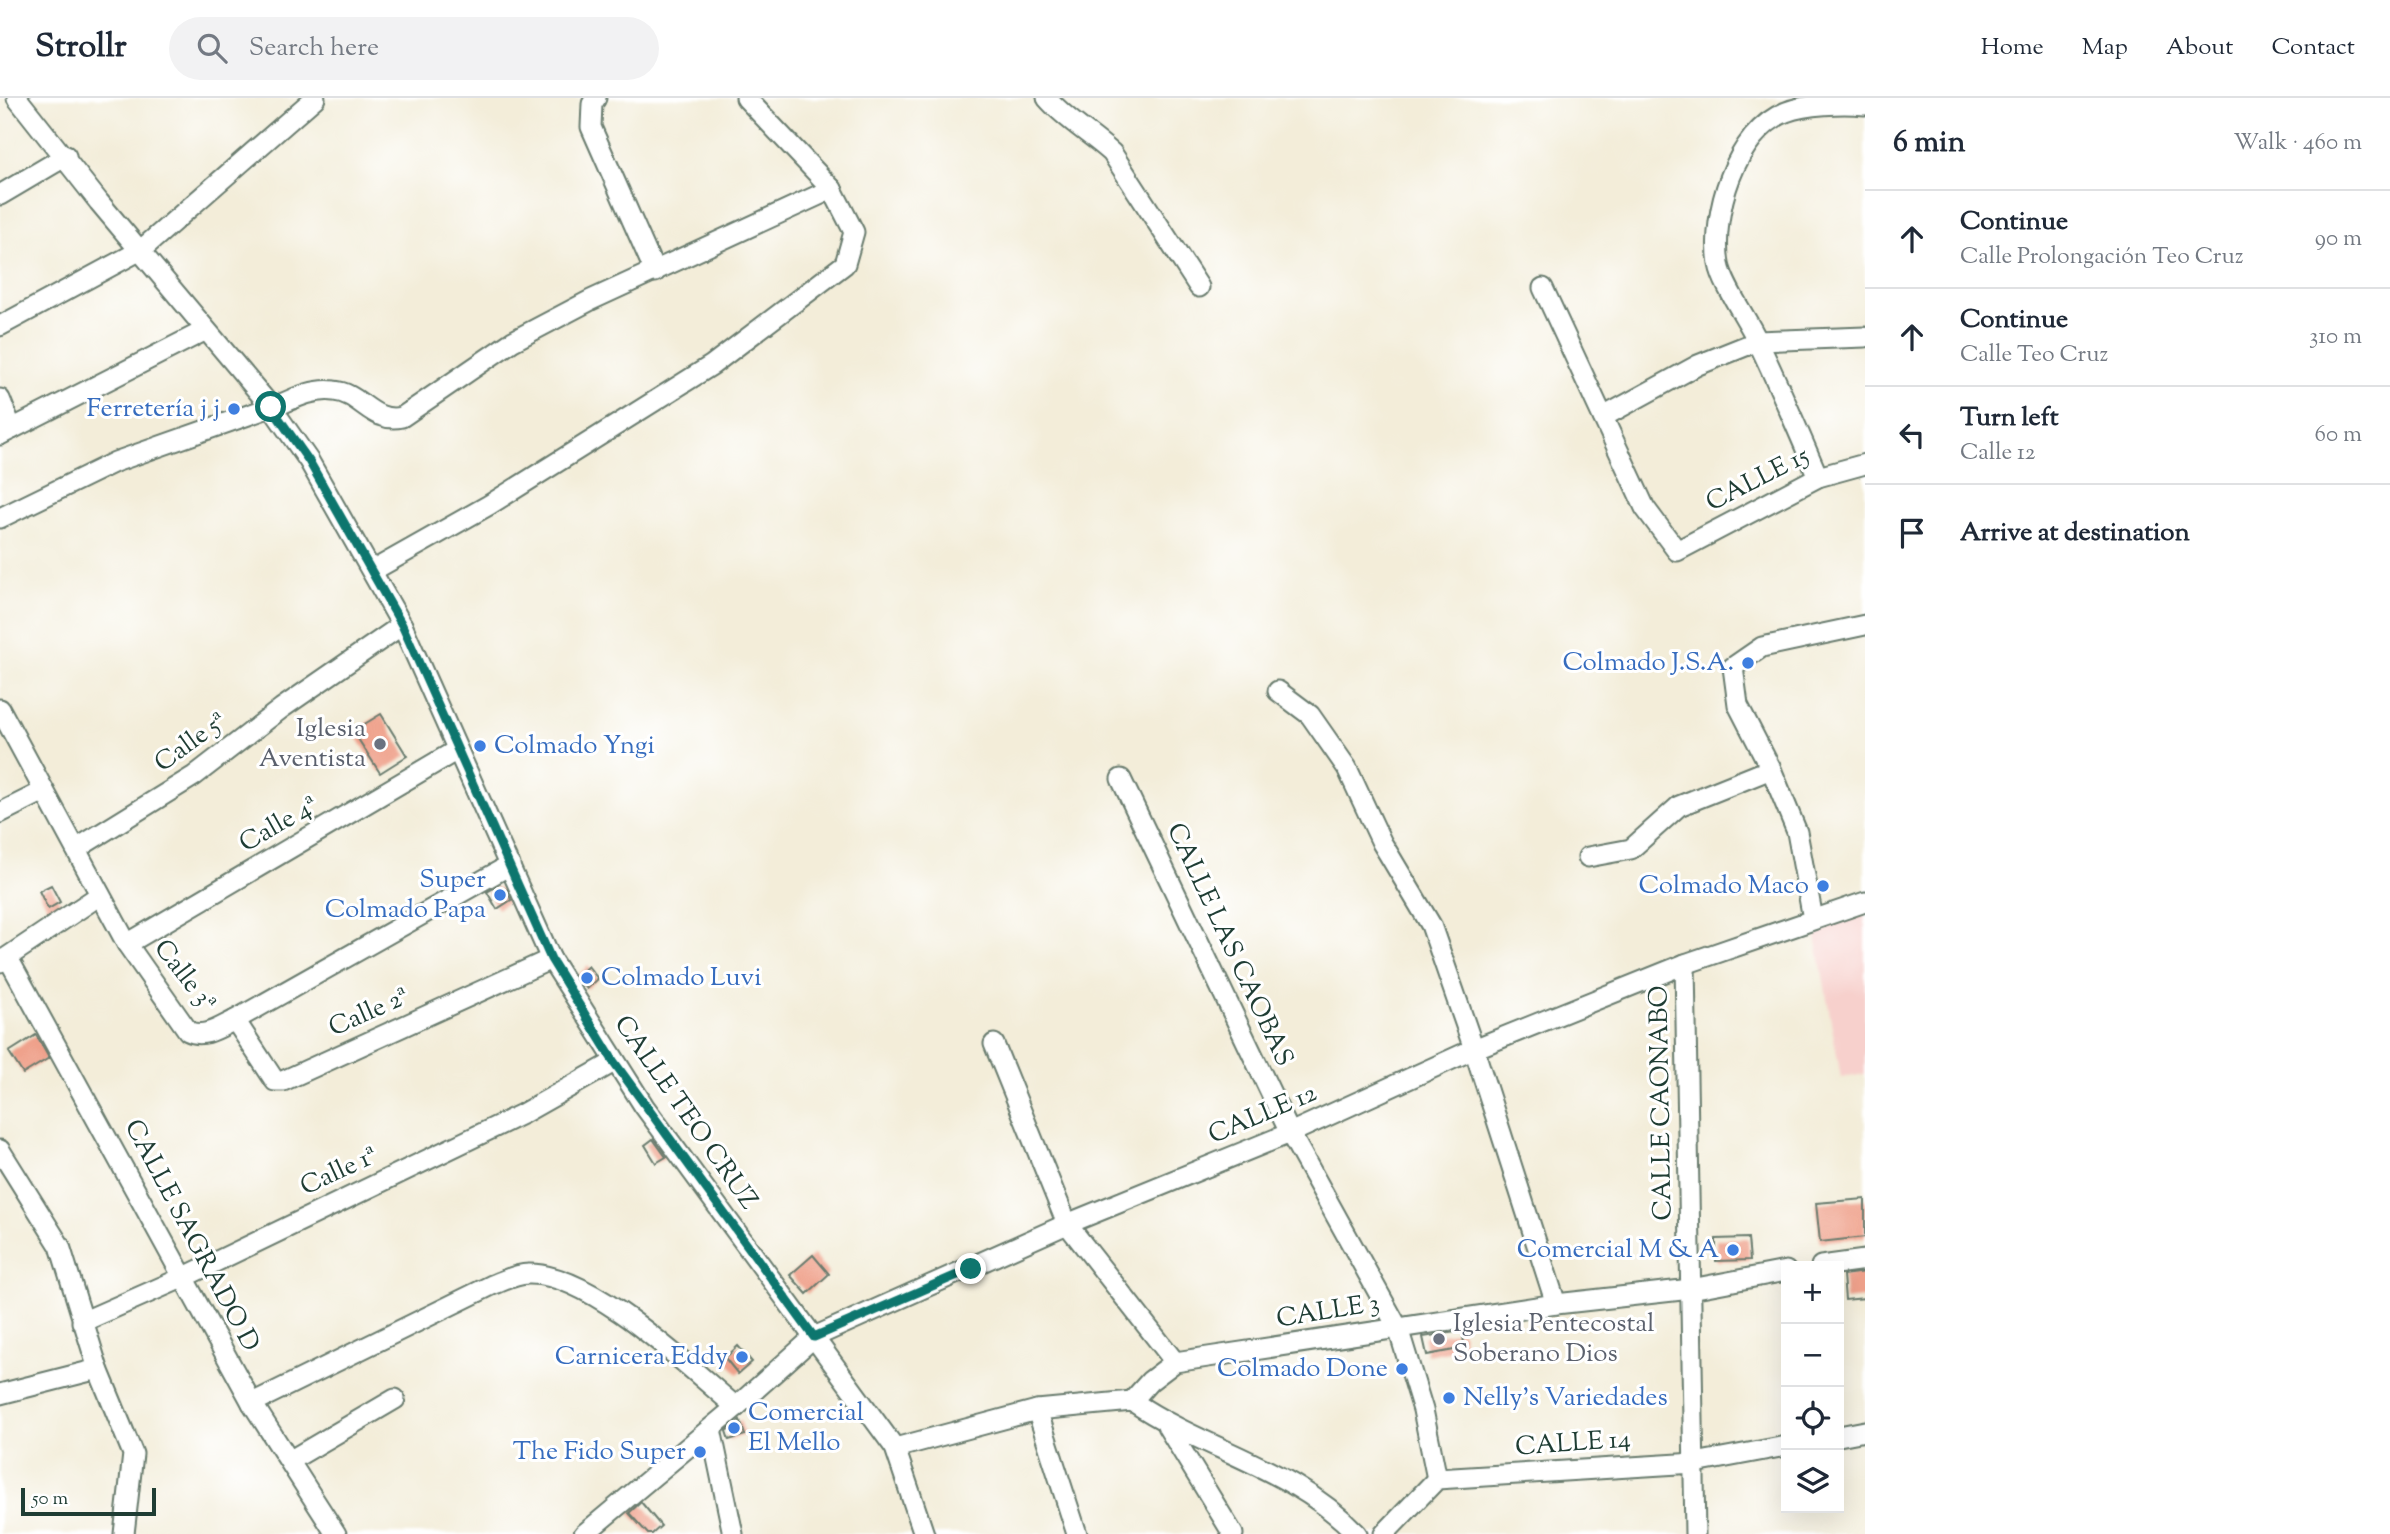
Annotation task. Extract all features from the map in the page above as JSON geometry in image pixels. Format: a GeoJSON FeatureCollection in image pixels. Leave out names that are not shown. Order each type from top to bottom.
{"type":"FeatureCollection","features":[{"type":"Feature","properties":{"kind":"street","name":"CALLE TEO CRUZ"},"geometry":{"type":"LineString","coordinates":[[17,98],[66,156],[99,202],[271,408],[309,461],[402,625],[551,959],[614,1062],[895,1448],[924,1534]]}},
{"type":"Feature","properties":{"kind":"street"},"geometry":{"type":"LineString","coordinates":[[0,326],[141,250],[315,98]]}},
{"type":"Feature","properties":{"kind":"street"},"geometry":{"type":"LineString","coordinates":[[596,98],[592,104],[591,127],[655,272]]}},
{"type":"Feature","properties":{"kind":"street"},"geometry":{"type":"LineString","coordinates":[[372,571],[489,505],[712,366],[815,290],[845,264],[854,232],[832,189],[746,98]]}},
{"type":"Feature","properties":{"kind":"street"},"geometry":{"type":"LineString","coordinates":[[1046,98],[1070,123],[1092,136],[1112,153],[1199,287]]}},
{"type":"Feature","properties":{"kind":"street"},"geometry":{"type":"LineString","coordinates":[[1818,477],[1758,341],[1720,267],[1716,229],[1735,164],[1754,136],[1785,111],[1844,103],[1865,105]]}},
{"type":"Feature","properties":{"kind":"street"},"geometry":{"type":"LineString","coordinates":[[0,195],[66,156]]}},
{"type":"Feature","properties":{"kind":"street"},"geometry":{"type":"LineString","coordinates":[[0,518],[115,462],[309,393],[338,391],[381,418],[402,417],[513,341],[591,300],[832,189]]}},
{"type":"Feature","properties":{"kind":"street"},"geometry":{"type":"LineString","coordinates":[[1543,288],[1603,417],[1698,365],[1758,341],[1865,337]]}},
{"type":"Feature","properties":{"kind":"street"},"geometry":{"type":"LineString","coordinates":[[0,399],[6,432],[206,330]]}},
{"type":"Feature","properties":{"kind":"street","name":"CALLE 15"},"geometry":{"type":"LineString","coordinates":[[1603,417],[1645,508],[1677,551],[1818,477],[1865,464]]}},
{"type":"Feature","properties":{"kind":"street","name":"Calle 5ª"},"geometry":{"type":"LineString","coordinates":[[76,849],[194,776],[282,708],[402,625]]}},
{"type":"Feature","properties":{"kind":"street"},"geometry":{"type":"LineString","coordinates":[[1813,919],[1797,832],[1772,769],[1738,705],[1733,667],[1762,647],[1865,625]]}},
{"type":"Feature","properties":{"kind":"street"},"geometry":{"type":"LineString","coordinates":[[1278,691],[1310,715],[1347,768],[1382,843],[1431,925],[1556,1304]]}},
{"type":"Feature","properties":{"kind":"street","name":"Calle 3ª"},"geometry":{"type":"LineString","coordinates":[[0,709],[127,944],[188,1031],[204,1034],[235,1020],[510,865]]}},
{"type":"Feature","properties":{"kind":"street","name":"Calle 4ª"},"geometry":{"type":"LineString","coordinates":[[127,944],[457,750]]}},
{"type":"Feature","properties":{"kind":"street"},"geometry":{"type":"LineString","coordinates":[[1588,857],[1631,849],[1679,806],[1772,769]]}},
{"type":"Feature","properties":{"kind":"street","name":"CALLE LAS CAOBAS"},"geometry":{"type":"LineString","coordinates":[[1121,779],[1290,1133],[1398,1328],[1423,1410],[1437,1479]]}},
{"type":"Feature","properties":{"kind":"street"},"geometry":{"type":"LineString","coordinates":[[0,813],[44,791]]}},
{"type":"Feature","properties":{"kind":"street"},"geometry":{"type":"LineString","coordinates":[[4,960],[100,895]]}},
{"type":"Feature","properties":{"kind":"street","name":"CALLE 12"},"geometry":{"type":"LineString","coordinates":[[584,1534],[736,1407],[814,1337],[1067,1224],[1290,1133],[1474,1049],[1685,964],[1865,902]]}},
{"type":"Feature","properties":{"kind":"street","name":"Calle 2ª"},"geometry":{"type":"LineString","coordinates":[[235,1020],[275,1081],[283,1082],[551,959]]}},
{"type":"Feature","properties":{"kind":"street","name":"CALLE SAGRADO D"},"geometry":{"type":"LineString","coordinates":[[4,960],[252,1402],[337,1534]]}},
{"type":"Feature","properties":{"kind":"street","name":"CALLE CAONABO"},"geometry":{"type":"LineString","coordinates":[[1685,964],[1695,1534]]}},
{"type":"Feature","properties":{"kind":"street"},"geometry":{"type":"LineString","coordinates":[[993,1044],[1067,1224],[1175,1362]]}},
{"type":"Feature","properties":{"kind":"street","name":"Calle 1ª"},"geometry":{"type":"LineString","coordinates":[[82,1322],[182,1278],[522,1114],[614,1062]]}},
{"type":"Feature","properties":{"kind":"street"},"geometry":{"type":"LineString","coordinates":[[0,1150],[60,1246],[98,1369],[133,1454],[124,1534]]}},
{"type":"Feature","properties":{"kind":"street"},"geometry":{"type":"LineString","coordinates":[[1844,1263],[1865,1260]]}},
{"type":"Feature","properties":{"kind":"street","name":"CALLE 3"},"geometry":{"type":"LineString","coordinates":[[1132,1401],[1150,1381],[1175,1362],[1556,1304],[1691,1289],[1781,1272]]}},
{"type":"Feature","properties":{"kind":"street"},"geometry":{"type":"LineString","coordinates":[[252,1402],[492,1285],[526,1274],[552,1277],[575,1285],[618,1311],[736,1407]]}},
{"type":"Feature","properties":{"kind":"street"},"geometry":{"type":"LineString","coordinates":[[0,1394],[98,1369]]}},
{"type":"Feature","properties":{"kind":"street"},"geometry":{"type":"LineString","coordinates":[[291,1460],[396,1399]]}},
{"type":"Feature","properties":{"kind":"street"},"geometry":{"type":"LineString","coordinates":[[895,1448],[1037,1410],[1132,1401],[1167,1425],[1268,1468],[1335,1511],[1357,1534]]}},
{"type":"Feature","properties":{"kind":"street"},"geometry":{"type":"LineString","coordinates":[[1037,1410],[1077,1534]]}},
{"type":"Feature","properties":{"kind":"street"},"geometry":{"type":"LineString","coordinates":[[1167,1425],[1233,1534]]}},
{"type":"Feature","properties":{"kind":"street"},"geometry":{"type":"LineString","coordinates":[[710,1429],[733,1534]]}},
{"type":"Feature","properties":{"kind":"street"},"geometry":{"type":"LineString","coordinates":[[1844,1435],[1865,1431]]}},
{"type":"Feature","properties":{"kind":"street","name":"CALLE 14"},"geometry":{"type":"LineString","coordinates":[[1437,1479],[1695,1463],[1781,1447]]}},
{"type":"Feature","properties":{"kind":"street"},"geometry":{"type":"LineString","coordinates":[[1384,1534],[1437,1479]]}},
{"type":"Feature","properties":{"kind":"shaded area"},"geometry":{"type":"Polygon","coordinates":[[[1865,910],[1865,1074],[1841,1078],[1813,919],[1865,910]]]}},
{"type":"Feature","properties":{"kind":"building","name":"Iglesia Aventista"},"geometry":{"type":"Polygon","coordinates":[[[381,714],[407,756],[380,773],[353,731],[381,714]]]}},
{"type":"Feature","properties":{"kind":"building"},"geometry":{"type":"Polygon","coordinates":[[[51,885],[60,902],[48,909],[39,891],[51,885]]]}},
{"type":"Feature","properties":{"kind":"building","name":"Super Colmado Papa"},"geometry":{"type":"Polygon","coordinates":[[[496,887],[507,890],[511,900],[497,909],[487,892],[496,887]]]}},
{"type":"Feature","properties":{"kind":"building","name":"Colmado Luvi"},"geometry":{"type":"Polygon","coordinates":[[[588,966],[598,979],[587,989],[577,976],[588,966]]]}},
{"type":"Feature","properties":{"kind":"building"},"geometry":{"type":"Polygon","coordinates":[[[36,1035],[49,1058],[23,1074],[9,1052],[36,1035]]]}},
{"type":"Feature","properties":{"kind":"building"},"geometry":{"type":"Polygon","coordinates":[[[653,1139],[666,1157],[656,1163],[645,1145],[653,1139]]]}},
{"type":"Feature","properties":{"kind":"building"},"geometry":{"type":"Polygon","coordinates":[[[1865,1199],[1865,1237],[1820,1242],[1816,1203],[1865,1199]]]}},
{"type":"Feature","properties":{"kind":"building","name":"Comercial M & A"},"geometry":{"type":"Polygon","coordinates":[[[1748,1238],[1750,1260],[1716,1261],[1716,1239],[1748,1238]]]}},
{"type":"Feature","properties":{"kind":"building"},"geometry":{"type":"Polygon","coordinates":[[[813,1255],[829,1274],[807,1294],[790,1275],[813,1255]]]}},
{"type":"Feature","properties":{"kind":"building"},"geometry":{"type":"Polygon","coordinates":[[[1865,1272],[1865,1298],[1845,1300],[1844,1275],[1865,1272]]]}},
{"type":"Feature","properties":{"kind":"building","name":"Iglesia Pentecostal Soberano Dios"},"geometry":{"type":"Polygon","coordinates":[[[1462,1331],[1465,1348],[1427,1355],[1423,1337],[1462,1331]]]}},
{"type":"Feature","properties":{"kind":"building"},"geometry":{"type":"Polygon","coordinates":[[[738,1346],[752,1362],[738,1374],[725,1358],[738,1346]]]}},
{"type":"Feature","properties":{"kind":"building","name":"Comercial El Mello"},"geometry":{"type":"Polygon","coordinates":[[[740,1420],[745,1435],[729,1440],[726,1431],[740,1420]]]}},
{"type":"Feature","properties":{"kind":"building"},"geometry":{"type":"Polygon","coordinates":[[[641,1502],[661,1526],[652,1534],[648,1534],[629,1513],[641,1502]]]}},
{"type":"Feature","properties":{"kind":"place","name":"Ferretería j j"},"geometry":{"type":"Point","coordinates":[234,409]}},
{"type":"Feature","properties":{"kind":"place","name":"Colmado J.S.A."},"geometry":{"type":"Point","coordinates":[1748,663]}},
{"type":"Feature","properties":{"kind":"place","name":"Iglesia Aventista"},"geometry":{"type":"Point","coordinates":[380,744]}},
{"type":"Feature","properties":{"kind":"place","name":"Colmado Yngi"},"geometry":{"type":"Point","coordinates":[480,746]}},
{"type":"Feature","properties":{"kind":"place","name":"Colmado Maco"},"geometry":{"type":"Point","coordinates":[1823,886]}},
{"type":"Feature","properties":{"kind":"place","name":"Super Colmado Papa"},"geometry":{"type":"Point","coordinates":[500,895]}},
{"type":"Feature","properties":{"kind":"place","name":"Colmado Luvi"},"geometry":{"type":"Point","coordinates":[587,978]}},
{"type":"Feature","properties":{"kind":"place","name":"Comercial M & A"},"geometry":{"type":"Point","coordinates":[1733,1250]}},
{"type":"Feature","properties":{"kind":"place","name":"Iglesia Pentecostal Soberano Dios"},"geometry":{"type":"Point","coordinates":[1439,1339]}},
{"type":"Feature","properties":{"kind":"place","name":"Carnicera Eddy"},"geometry":{"type":"Point","coordinates":[742,1357]}},
{"type":"Feature","properties":{"kind":"place","name":"Colmado Done"},"geometry":{"type":"Point","coordinates":[1402,1369]}},
{"type":"Feature","properties":{"kind":"place","name":"Nelly's Variedades"},"geometry":{"type":"Point","coordinates":[1449,1398]}},
{"type":"Feature","properties":{"kind":"place","name":"Comercial El Mello"},"geometry":{"type":"Point","coordinates":[734,1428]}},
{"type":"Feature","properties":{"kind":"place","name":"The Fido Super"},"geometry":{"type":"Point","coordinates":[700,1452]}},
{"type":"Feature","properties":{"kind":"route"},"geometry":{"type":"LineString","coordinates":[[271,407],[309,461],[402,625],[551,959],[614,1062],[814,1337],[971,1269]]}}]}
